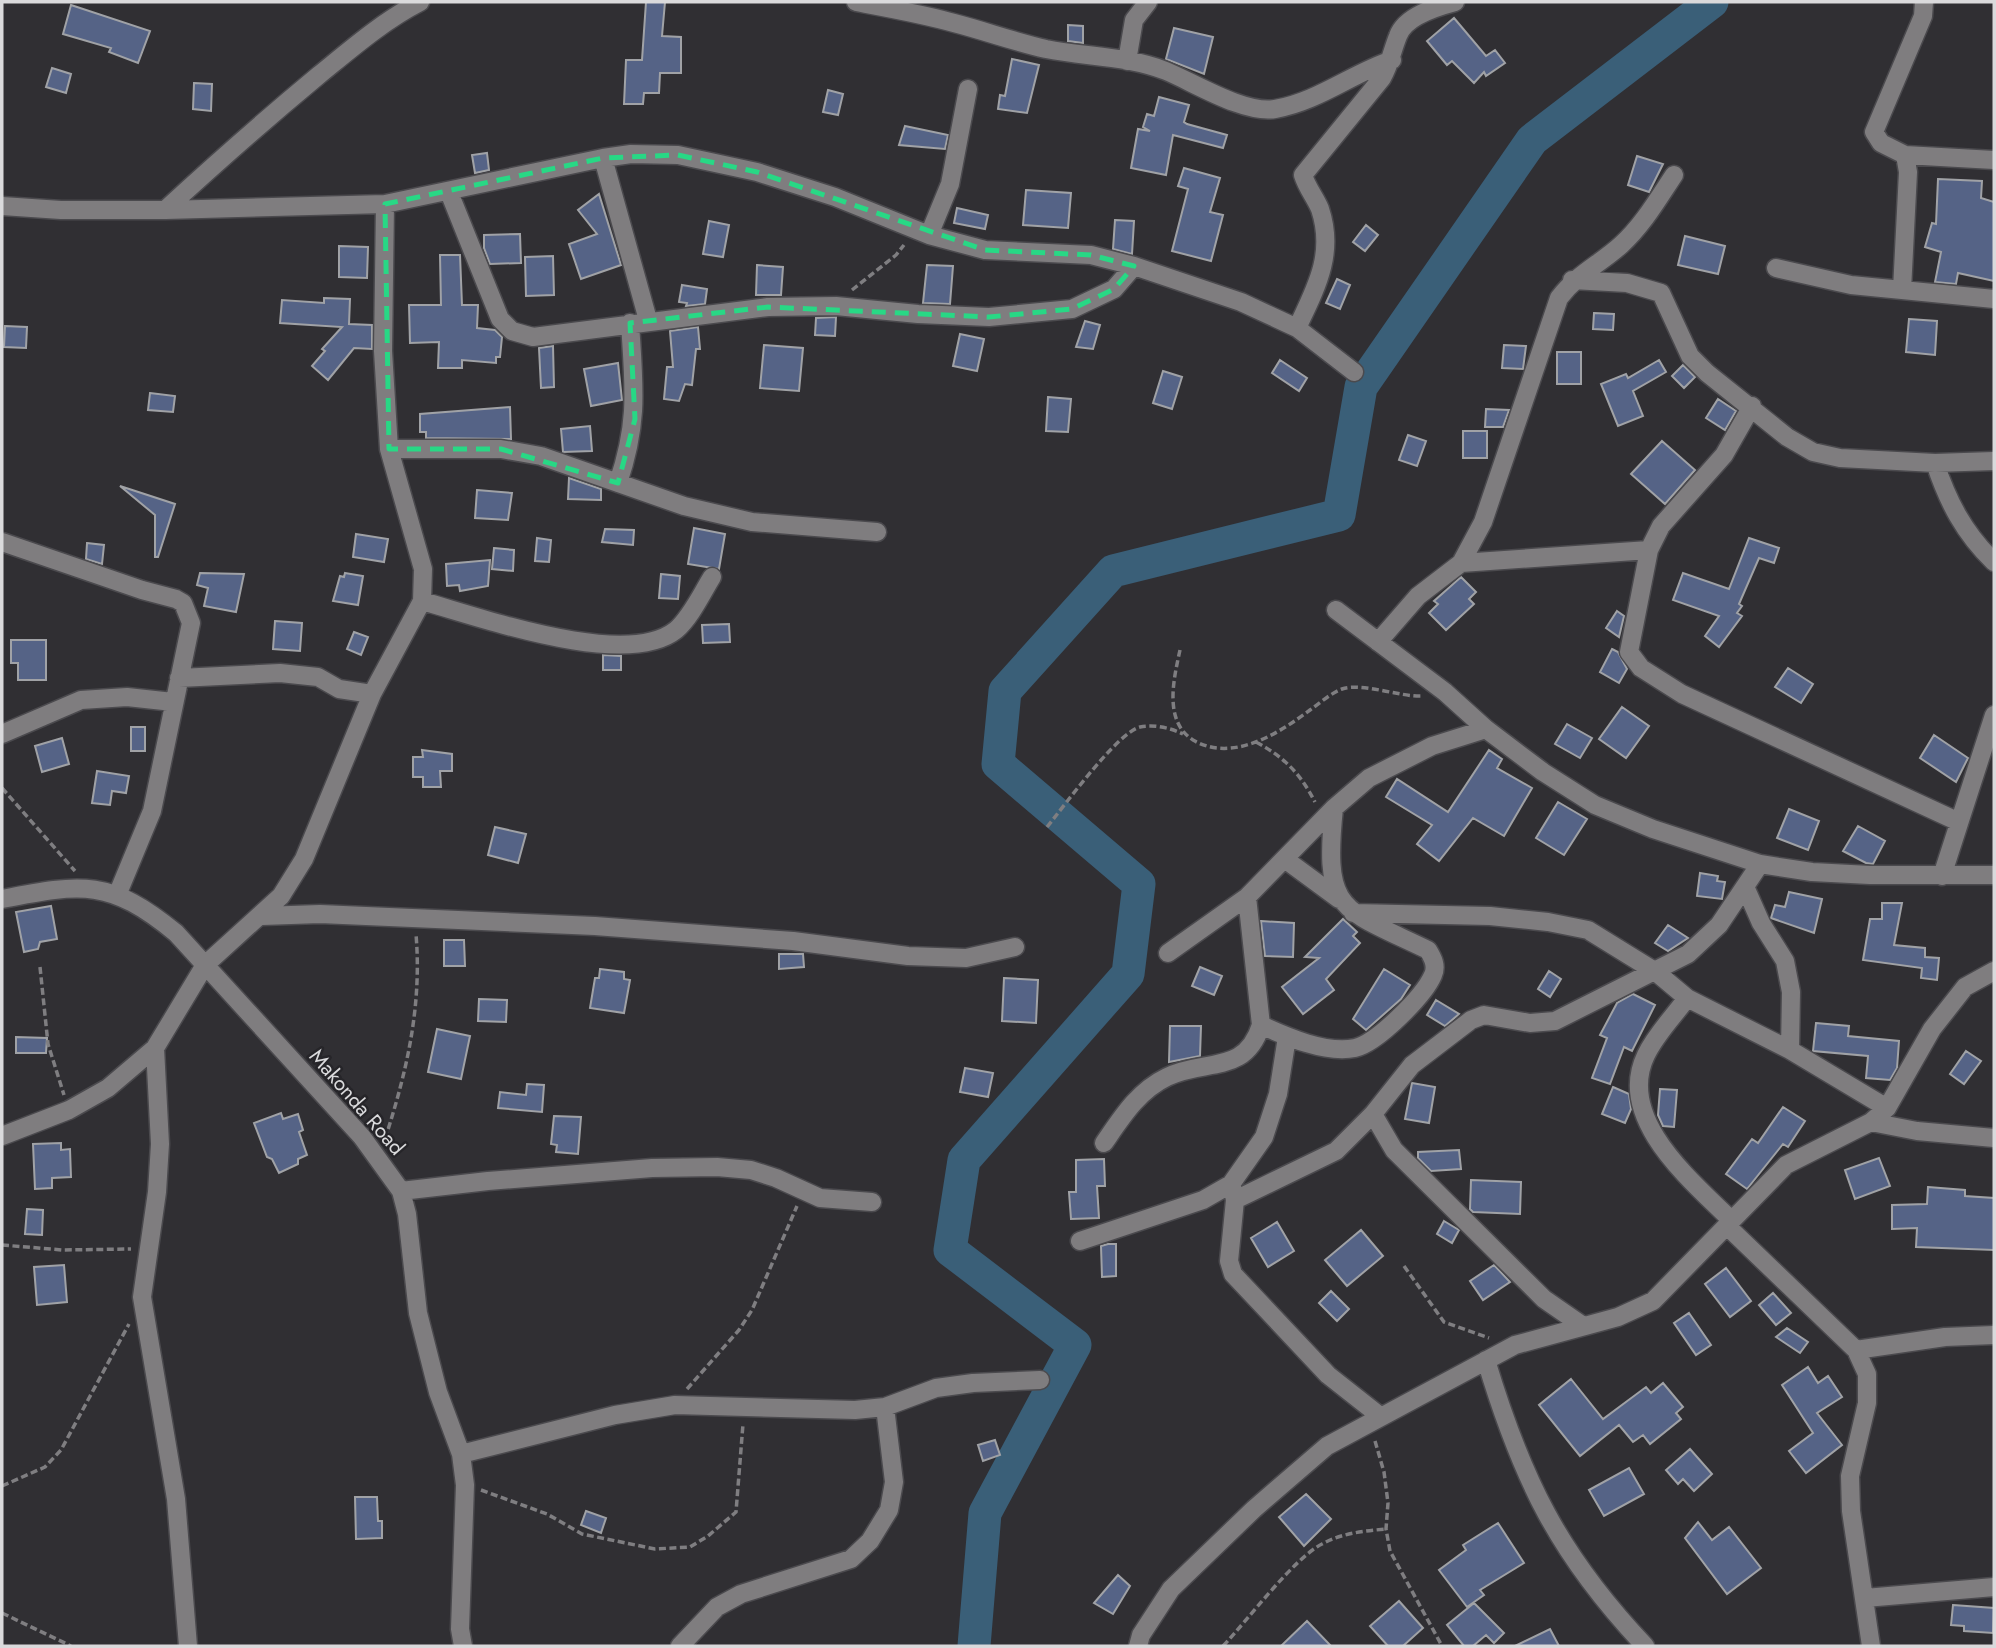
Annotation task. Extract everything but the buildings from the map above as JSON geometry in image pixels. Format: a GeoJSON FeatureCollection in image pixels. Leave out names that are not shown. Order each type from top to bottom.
{"type":"FeatureCollection","features":[{"type":"Feature","properties":{"kind":"street"},"geometry":{"type":"LineString","coordinates":[[164,210],[326,70],[383,25],[420,2]]}},
{"type":"Feature","properties":{"kind":"street"},"geometry":{"type":"LineString","coordinates":[[856,2],[953,22],[1032,46],[1127,61],[1164,70],[1252,108],[1273,109],[1325,92],[1363,70],[1392,60]]}},
{"type":"Feature","properties":{"kind":"street"},"geometry":{"type":"LineString","coordinates":[[1127,61],[1134,20],[1147,2]]}},
{"type":"Feature","properties":{"kind":"street"},"geometry":{"type":"LineString","coordinates":[[1297,328],[1325,261],[1326,232],[1319,206],[1303,175],[1382,78],[1392,60],[1398,33],[1412,19],[1455,2]]}},
{"type":"Feature","properties":{"kind":"street"},"geometry":{"type":"LineString","coordinates":[[1924,2],[1923,16],[1874,132],[1881,143],[1905,155],[1994,160]]}},
{"type":"Feature","properties":{"kind":"street"},"geometry":{"type":"LineString","coordinates":[[922,232],[950,184],[968,89]]}},
{"type":"Feature","properties":{"kind":"street"},"geometry":{"type":"LineString","coordinates":[[2,206],[164,210],[385,204],[603,158],[631,154],[678,155],[757,172],[835,197],[922,232],[985,250],[1091,256],[1134,265],[1241,302],[1297,328],[1354,372]]}},
{"type":"Feature","properties":{"kind":"street"},"geometry":{"type":"LineString","coordinates":[[1902,290],[1908,172],[1905,155]]}},
{"type":"Feature","properties":{"kind":"street"},"geometry":{"type":"LineString","coordinates":[[603,158],[648,320]]}},
{"type":"Feature","properties":{"kind":"street"},"geometry":{"type":"LineString","coordinates":[[1378,642],[1418,596],[1461,563],[1483,522],[1559,298],[1573,280],[1618,248],[1638,229],[1674,175]]}},
{"type":"Feature","properties":{"kind":"street"},"geometry":{"type":"LineString","coordinates":[[449,192],[500,319],[512,331],[533,337],[648,320],[768,307],[836,306],[989,317],[1072,309],[1114,289],[1134,265]]}},
{"type":"Feature","properties":{"kind":"street"},"geometry":{"type":"LineString","coordinates":[[2,1136],[69,1110],[108,1088],[155,1048],[205,965],[281,896],[304,859],[372,694],[422,601],[423,569],[389,449],[383,351],[385,204]]}},
{"type":"Feature","properties":{"kind":"street"},"geometry":{"type":"LineString","coordinates":[[1776,268],[1851,285],[1994,299]]}},
{"type":"Feature","properties":{"kind":"street"},"geometry":{"type":"LineString","coordinates":[[1573,280],[1627,283],[1661,293],[1690,356],[1707,373],[1752,406],[1787,437],[1813,452],[1840,458],[1935,463],[1994,461]]}},
{"type":"Feature","properties":{"kind":"street"},"geometry":{"type":"LineString","coordinates":[[618,483],[631,444],[635,419],[630,323]]}},
{"type":"Feature","properties":{"kind":"street"},"geometry":{"type":"LineString","coordinates":[[1752,406],[1724,455],[1661,526],[1649,550],[1629,652],[1641,668],[1694,699],[1959,822]]}},
{"type":"Feature","properties":{"kind":"street"},"geometry":{"type":"LineString","coordinates":[[389,449],[501,449],[541,456],[684,506],[752,522],[877,532]]}},
{"type":"Feature","properties":{"kind":"street"},"geometry":{"type":"LineString","coordinates":[[1935,463],[1948,502],[1975,543],[1994,562]]}},
{"type":"Feature","properties":{"kind":"street"},"geometry":{"type":"LineString","coordinates":[[2,542],[183,603],[191,623],[152,811],[118,893]]}},
{"type":"Feature","properties":{"kind":"street"},"geometry":{"type":"LineString","coordinates":[[1461,563],[1649,550]]}},
{"type":"Feature","properties":{"kind":"street"},"geometry":{"type":"LineString","coordinates":[[422,601],[533,632],[597,643],[635,645],[654,643],[678,628],[712,576]]}},
{"type":"Feature","properties":{"kind":"street"},"geometry":{"type":"LineString","coordinates":[[1336,610],[1445,692],[1486,729],[1543,772],[1595,806],[1653,829],[1760,864],[1812,872],[1994,875]]}},
{"type":"Feature","properties":{"kind":"street"},"geometry":{"type":"LineString","coordinates":[[179,678],[280,673],[318,677],[339,689],[372,694]]}},
{"type":"Feature","properties":{"kind":"street"},"geometry":{"type":"LineString","coordinates":[[2,734],[81,700],[127,697],[173,702]]}},
{"type":"Feature","properties":{"kind":"street"},"geometry":{"type":"LineString","coordinates":[[1942,876],[1994,715]]}},
{"type":"Feature","properties":{"kind":"street"},"geometry":{"type":"LineString","coordinates":[[1168,953],[1247,897],[1329,814],[1369,778],[1432,746],[1486,729]]}},
{"type":"Feature","properties":{"kind":"street"},"geometry":{"type":"LineString","coordinates":[[1329,814],[1330,862],[1339,900]]}},
{"type":"Feature","properties":{"kind":"street"},"geometry":{"type":"LineString","coordinates":[[1261,1025],[1287,1037],[1332,1048],[1352,1049],[1364,1045],[1392,1026],[1433,975],[1435,960],[1428,950],[1353,913],[1286,860]]}},
{"type":"Feature","properties":{"kind":"street"},"geometry":{"type":"LineString","coordinates":[[1080,1241],[1233,1192],[1336,1151],[1373,1114],[1412,1065],[1471,1020],[1484,1015],[1530,1023],[1555,1021],[1623,984],[1656,972],[1688,954],[1719,925],[1746,889],[1760,864]]}},
{"type":"Feature","properties":{"kind":"street","name":"Makonda Road"},"geometry":{"type":"LineString","coordinates":[[2,899],[46,890],[86,888],[118,893],[148,910],[176,933],[205,965],[379,1159],[401,1191],[407,1214],[418,1313],[438,1392],[461,1454],[465,1485],[460,1629],[463,1646]]}},
{"type":"Feature","properties":{"kind":"street"},"geometry":{"type":"LineString","coordinates":[[1746,889],[1761,923],[1785,961],[1791,992],[1790,1050]]}},
{"type":"Feature","properties":{"kind":"street"},"geometry":{"type":"LineString","coordinates":[[1104,1143],[1127,1109],[1149,1088],[1169,1076],[1227,1063],[1244,1055],[1256,1041],[1261,1025],[1247,897]]}},
{"type":"Feature","properties":{"kind":"street"},"geometry":{"type":"LineString","coordinates":[[1353,913],[1490,916],[1548,922],[1588,930],[1656,972],[1687,998],[1790,1050],[1887,1108]]}},
{"type":"Feature","properties":{"kind":"street"},"geometry":{"type":"LineString","coordinates":[[262,916],[320,914],[698,932],[908,956],[966,958],[1015,947]]}},
{"type":"Feature","properties":{"kind":"street"},"geometry":{"type":"LineString","coordinates":[[1138,1646],[1141,1634],[1171,1589],[1254,1509],[1327,1446],[1515,1345],[1618,1317],[1653,1301],[1786,1165],[1871,1122],[1887,1108],[1932,1029],[1965,987],[1994,971]]}},
{"type":"Feature","properties":{"kind":"street"},"geometry":{"type":"LineString","coordinates":[[1687,998],[1645,1056],[1639,1097],[1660,1142],[1730,1223],[1856,1350],[1867,1374],[1867,1403],[1850,1476],[1850,1511],[1871,1646]]}},
{"type":"Feature","properties":{"kind":"street"},"geometry":{"type":"LineString","coordinates":[[1287,1037],[1278,1094],[1264,1137],[1233,1192],[1229,1261],[1233,1274],[1328,1375],[1375,1419]]}},
{"type":"Feature","properties":{"kind":"street"},"geometry":{"type":"LineString","coordinates":[[155,1048],[160,1144],[157,1192],[142,1297],[174,1486],[188,1646]]}},
{"type":"Feature","properties":{"kind":"street"},"geometry":{"type":"LineString","coordinates":[[1373,1114],[1394,1150],[1544,1299],[1583,1326]]}},
{"type":"Feature","properties":{"kind":"street"},"geometry":{"type":"LineString","coordinates":[[1871,1122],[1917,1132],[1994,1138]]}},
{"type":"Feature","properties":{"kind":"street"},"geometry":{"type":"LineString","coordinates":[[401,1191],[652,1168],[717,1167],[751,1170],[838,1201],[872,1202]]}},
{"type":"Feature","properties":{"kind":"street"},"geometry":{"type":"LineString","coordinates":[[1856,1350],[1945,1337],[1994,1335]]}},
{"type":"Feature","properties":{"kind":"street"},"geometry":{"type":"LineString","coordinates":[[1486,1360],[1506,1428],[1556,1534],[1602,1600],[1645,1646]]}},
{"type":"Feature","properties":{"kind":"street"},"geometry":{"type":"LineString","coordinates":[[461,1454],[615,1415],[674,1405],[855,1410],[885,1407],[936,1388],[973,1383],[1040,1380]]}},
{"type":"Feature","properties":{"kind":"street"},"geometry":{"type":"LineString","coordinates":[[680,1646],[717,1607],[741,1594],[852,1559],[870,1541],[889,1510],[894,1482],[885,1407]]}},
{"type":"Feature","properties":{"kind":"street"},"geometry":{"type":"LineString","coordinates":[[1865,1598],[1994,1587]]}},
{"type":"Feature","properties":{"kind":"path"},"geometry":{"type":"LineString","coordinates":[[836,306],[860,282],[922,232]]}},
{"type":"Feature","properties":{"kind":"path"},"geometry":{"type":"LineString","coordinates":[[1180,650],[1171,694],[1185,735]]}},
{"type":"Feature","properties":{"kind":"path"},"geometry":{"type":"LineString","coordinates":[[1048,827],[1119,740],[1140,727],[1172,729],[1209,749],[1229,750],[1283,730],[1342,689],[1360,688],[1404,697],[1445,692]]}},
{"type":"Feature","properties":{"kind":"path"},"geometry":{"type":"LineString","coordinates":[[1255,741],[1283,757],[1329,814]]}},
{"type":"Feature","properties":{"kind":"path"},"geometry":{"type":"LineString","coordinates":[[2,788],[68,860],[86,888]]}},
{"type":"Feature","properties":{"kind":"path"},"geometry":{"type":"LineString","coordinates":[[379,1159],[409,1058],[419,995],[415,918]]}},
{"type":"Feature","properties":{"kind":"path"},"geometry":{"type":"LineString","coordinates":[[40,967],[47,1044],[69,1110]]}},
{"type":"Feature","properties":{"kind":"path"},"geometry":{"type":"LineString","coordinates":[[674,1405],[739,1330],[752,1310],[804,1190]]}},
{"type":"Feature","properties":{"kind":"path"},"geometry":{"type":"LineString","coordinates":[[2,1245],[62,1250],[147,1249]]}},
{"type":"Feature","properties":{"kind":"path"},"geometry":{"type":"LineString","coordinates":[[1404,1266],[1444,1322],[1515,1345]]}},
{"type":"Feature","properties":{"kind":"path"},"geometry":{"type":"LineString","coordinates":[[2,1486],[45,1467],[61,1450],[142,1297]]}},
{"type":"Feature","properties":{"kind":"path"},"geometry":{"type":"LineString","coordinates":[[465,1485],[511,1499],[547,1514],[582,1534],[610,1542],[654,1549],[690,1547],[708,1536],[736,1512],[744,1406]]}},
{"type":"Feature","properties":{"kind":"path"},"geometry":{"type":"LineString","coordinates":[[1375,1419],[1388,1503],[1386,1529],[1390,1551],[1442,1646]]}},
{"type":"Feature","properties":{"kind":"path"},"geometry":{"type":"LineString","coordinates":[[1223,1646],[1291,1570],[1320,1545],[1353,1532],[1386,1529]]}},
{"type":"Feature","properties":{"kind":"path"},"geometry":{"type":"LineString","coordinates":[[2,1613],[71,1646]]}},
{"type":"Feature","properties":{"kind":"highlighted area"},"geometry":{"type":"Polygon","coordinates":[[[678,155],[757,172],[985,250],[1091,255],[1134,266],[1114,289],[1072,309],[989,317],[768,307],[630,323],[635,419],[618,483],[501,449],[389,449],[385,204],[603,158],[678,155]]]}},
{"type":"Feature","properties":{"kind":"waterway"},"geometry":{"type":"LineString","coordinates":[[974,1646],[985,1513],[1075,1345],[950,1250],[964,1160],[1128,974],[1139,884],[998,764],[1005,691],[1113,571],[1339,515],[1361,387],[1532,140],[1712,2]]}}]}
